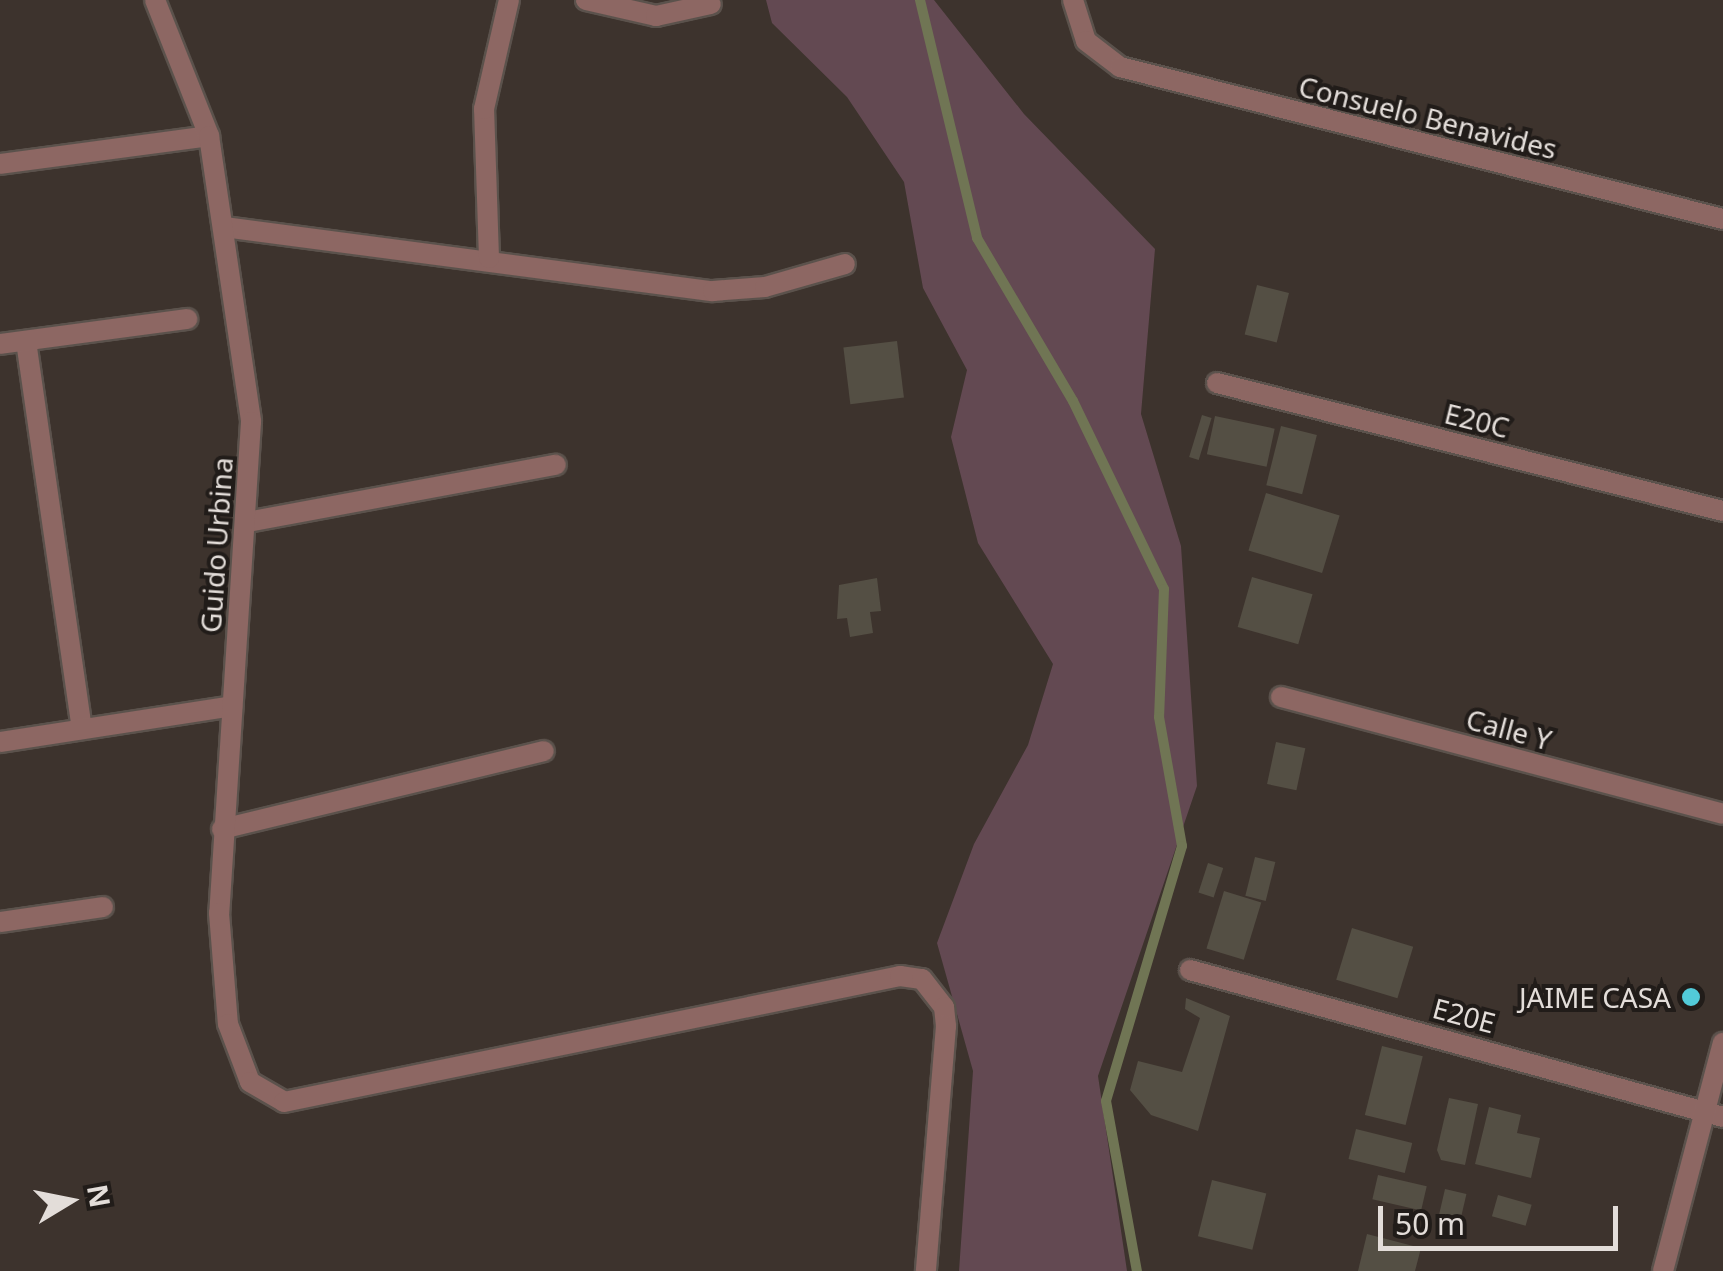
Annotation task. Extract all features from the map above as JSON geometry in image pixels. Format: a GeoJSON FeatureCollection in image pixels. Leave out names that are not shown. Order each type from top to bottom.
{"type":"FeatureCollection","features":[{"type":"Feature","properties":{"kind":"street","name":"Guido Urbina"},"geometry":{"type":"LineString","coordinates":[[155,0],[209,136],[251,422],[247,522],[222,828],[228,1024],[238,1060],[264,1096],[284,1102],[900,976],[922,979],[944,1007],[946,1026],[926,1271]]}},
{"type":"Feature","properties":{"kind":"street"},"geometry":{"type":"LineString","coordinates":[[489,258],[484,109],[509,0]]}},
{"type":"Feature","properties":{"kind":"street"},"geometry":{"type":"LineString","coordinates":[[586,0],[656,16],[711,4]]}},
{"type":"Feature","properties":{"kind":"street","name":"Consuelo Benavides"},"geometry":{"type":"LineString","coordinates":[[1073,0],[1086,41],[1120,67],[1723,219]]}},
{"type":"Feature","properties":{"kind":"street"},"geometry":{"type":"LineString","coordinates":[[0,164],[209,136]]}},
{"type":"Feature","properties":{"kind":"street"},"geometry":{"type":"LineString","coordinates":[[224,227],[489,258],[713,291],[765,287],[845,264]]}},
{"type":"Feature","properties":{"kind":"street"},"geometry":{"type":"LineString","coordinates":[[0,344],[186,319]]}},
{"type":"Feature","properties":{"kind":"street"},"geometry":{"type":"LineString","coordinates":[[26,341],[82,730]]}},
{"type":"Feature","properties":{"kind":"street","name":"E20C"},"geometry":{"type":"LineString","coordinates":[[1217,383],[1723,511]]}},
{"type":"Feature","properties":{"kind":"street"},"geometry":{"type":"LineString","coordinates":[[247,522],[556,465]]}},
{"type":"Feature","properties":{"kind":"street","name":"Calle Y"},"geometry":{"type":"LineString","coordinates":[[1282,697],[1723,814]]}},
{"type":"Feature","properties":{"kind":"street"},"geometry":{"type":"LineString","coordinates":[[0,742],[232,706]]}},
{"type":"Feature","properties":{"kind":"street"},"geometry":{"type":"LineString","coordinates":[[222,828],[544,751]]}},
{"type":"Feature","properties":{"kind":"street"},"geometry":{"type":"LineString","coordinates":[[0,922],[103,907]]}},
{"type":"Feature","properties":{"kind":"street","name":"E20E"},"geometry":{"type":"LineString","coordinates":[[1190,970],[1715,1113]]}},
{"type":"Feature","properties":{"kind":"street"},"geometry":{"type":"LineString","coordinates":[[1663,1271],[1715,1113],[1723,1042]]}},
{"type":"Feature","properties":{"kind":"shaded area"},"geometry":{"type":"Polygon","coordinates":[[[766,0],[934,0],[1024,114],[1155,249],[1141,414],[1181,546],[1197,786],[1098,1076],[1127,1271],[959,1271],[973,1071],[937,943],[974,844],[1028,745],[1053,664],[978,543],[951,437],[967,370],[923,288],[904,182],[847,97],[772,23],[766,0]]]}},
{"type":"Feature","properties":{"kind":"building"},"geometry":{"type":"Polygon","coordinates":[[[1257,285],[1289,293],[1277,342],[1245,334],[1257,285]]]}},
{"type":"Feature","properties":{"kind":"building"},"geometry":{"type":"Polygon","coordinates":[[[897,341],[904,398],[850,404],[843,348],[897,341]]]}},
{"type":"Feature","properties":{"kind":"building"},"geometry":{"type":"Polygon","coordinates":[[[1202,415],[1212,418],[1199,460],[1189,457],[1202,415]]]}},
{"type":"Feature","properties":{"kind":"building"},"geometry":{"type":"Polygon","coordinates":[[[1215,416],[1275,429],[1267,467],[1207,454],[1215,416]]]}},
{"type":"Feature","properties":{"kind":"building"},"geometry":{"type":"Polygon","coordinates":[[[1281,426],[1317,435],[1302,494],[1266,485],[1281,426]]]}},
{"type":"Feature","properties":{"kind":"building"},"geometry":{"type":"Polygon","coordinates":[[[1266,493],[1340,516],[1322,573],[1248,550],[1266,493]]]}},
{"type":"Feature","properties":{"kind":"building"},"geometry":{"type":"Polygon","coordinates":[[[1252,577],[1313,594],[1298,644],[1238,627],[1252,577]]]}},
{"type":"Feature","properties":{"kind":"building"},"geometry":{"type":"Polygon","coordinates":[[[877,578],[881,611],[870,612],[873,633],[850,637],[847,618],[837,619],[839,585],[877,578]]]}},
{"type":"Feature","properties":{"kind":"building"},"geometry":{"type":"Polygon","coordinates":[[[1276,742],[1305,748],[1296,790],[1267,784],[1276,742]]]}},
{"type":"Feature","properties":{"kind":"building"},"geometry":{"type":"Polygon","coordinates":[[[1255,857],[1275,862],[1266,901],[1245,896],[1255,857]]]}},
{"type":"Feature","properties":{"kind":"building"},"geometry":{"type":"Polygon","coordinates":[[[1208,863],[1223,868],[1214,897],[1198,892],[1208,863]]]}},
{"type":"Feature","properties":{"kind":"building"},"geometry":{"type":"Polygon","coordinates":[[[1224,891],[1261,902],[1244,960],[1206,948],[1224,891]]]}},
{"type":"Feature","properties":{"kind":"building"},"geometry":{"type":"Polygon","coordinates":[[[1352,928],[1413,947],[1397,998],[1336,980],[1352,928]]]}},
{"type":"Feature","properties":{"kind":"building"},"geometry":{"type":"Polygon","coordinates":[[[1186,998],[1230,1016],[1198,1131],[1151,1115],[1130,1090],[1138,1061],[1182,1072],[1200,1018],[1185,1009],[1186,998]]]}},
{"type":"Feature","properties":{"kind":"building"},"geometry":{"type":"Polygon","coordinates":[[[1382,1046],[1423,1056],[1406,1125],[1365,1115],[1382,1046]]]}},
{"type":"Feature","properties":{"kind":"building"},"geometry":{"type":"Polygon","coordinates":[[[1449,1098],[1478,1104],[1465,1165],[1441,1160],[1437,1150],[1449,1098]]]}},
{"type":"Feature","properties":{"kind":"building"},"geometry":{"type":"Polygon","coordinates":[[[1489,1107],[1521,1115],[1517,1133],[1540,1138],[1531,1178],[1475,1164],[1489,1107]]]}},
{"type":"Feature","properties":{"kind":"building"},"geometry":{"type":"Polygon","coordinates":[[[1356,1129],[1412,1143],[1405,1173],[1349,1159],[1356,1129]]]}},
{"type":"Feature","properties":{"kind":"building"},"geometry":{"type":"Polygon","coordinates":[[[1378,1175],[1427,1186],[1421,1211],[1372,1199],[1378,1175]]]}},
{"type":"Feature","properties":{"kind":"building"},"geometry":{"type":"Polygon","coordinates":[[[1212,1180],[1266,1194],[1252,1250],[1198,1236],[1212,1180]]]}},
{"type":"Feature","properties":{"kind":"building"},"geometry":{"type":"Polygon","coordinates":[[[1445,1189],[1466,1194],[1458,1229],[1437,1224],[1445,1189]]]}},
{"type":"Feature","properties":{"kind":"building"},"geometry":{"type":"Polygon","coordinates":[[[1498,1195],[1532,1205],[1526,1226],[1492,1216],[1498,1195]]]}},
{"type":"Feature","properties":{"kind":"building"},"geometry":{"type":"Polygon","coordinates":[[[1367,1234],[1421,1248],[1415,1271],[1358,1271],[1367,1234]]]}},
{"type":"Feature","properties":{"kind":"waterway"},"geometry":{"type":"LineString","coordinates":[[920,0],[977,238],[1073,401],[1164,589],[1159,717],[1182,846],[1106,1101],[1137,1271]]}},
{"type":"Feature","properties":{"kind":"place","name":"JAIME CASA"},"geometry":{"type":"Point","coordinates":[1691,997]}}]}
